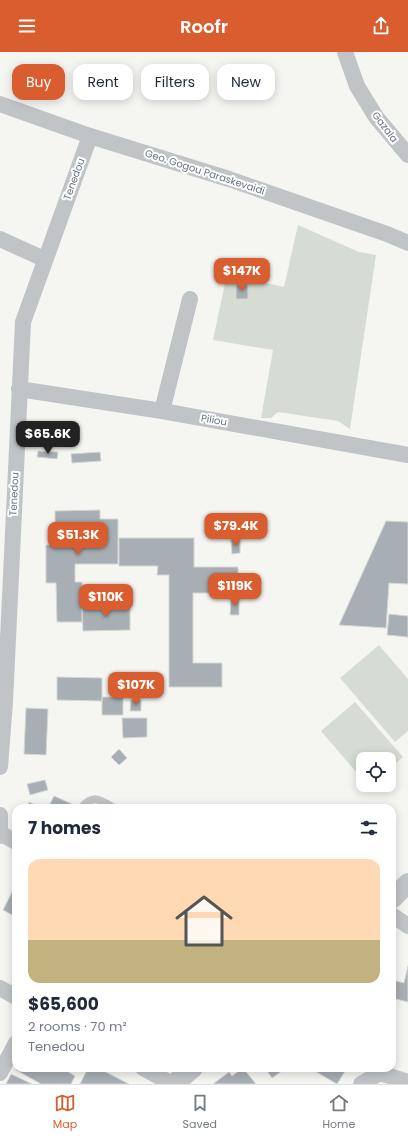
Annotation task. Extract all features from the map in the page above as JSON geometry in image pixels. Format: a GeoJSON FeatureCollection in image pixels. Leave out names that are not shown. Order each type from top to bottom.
{"type":"FeatureCollection","features":[{"type":"Feature","properties":{"kind":"street","name":"Gazala"},"geometry":{"type":"LineString","coordinates":[[345,52],[357,86],[376,117],[408,155]]}},
{"type":"Feature","properties":{"kind":"street","name":"Geo. Gogou Paraskevaidi"},"geometry":{"type":"LineString","coordinates":[[0,104],[90,136],[228,179],[387,234],[408,243]]}},
{"type":"Feature","properties":{"kind":"street","name":"Tenedou"},"geometry":{"type":"LineString","coordinates":[[0,767],[23,322],[44,259],[90,136]]}},
{"type":"Feature","properties":{"kind":"street"},"geometry":{"type":"LineString","coordinates":[[0,239],[44,259]]}},
{"type":"Feature","properties":{"kind":"street"},"geometry":{"type":"LineString","coordinates":[[162,411],[190,299]]}},
{"type":"Feature","properties":{"kind":"street","name":"Piliou"},"geometry":{"type":"LineString","coordinates":[[19,389],[162,411],[408,455]]}},
{"type":"Feature","properties":{"kind":"street"},"geometry":{"type":"LineString","coordinates":[[0,815],[0,836]]}},
{"type":"Feature","properties":{"kind":"street"},"geometry":{"type":"LineString","coordinates":[[0,833],[12,840]]}},
{"type":"Feature","properties":{"kind":"street"},"geometry":{"type":"LineString","coordinates":[[396,894],[408,883]]}},
{"type":"Feature","properties":{"kind":"street"},"geometry":{"type":"LineString","coordinates":[[396,918],[408,926]]}},
{"type":"Feature","properties":{"kind":"street"},"geometry":{"type":"LineString","coordinates":[[0,988],[12,995]]}},
{"type":"Feature","properties":{"kind":"street"},"geometry":{"type":"LineString","coordinates":[[0,1073],[12,1050]]}},
{"type":"Feature","properties":{"kind":"street"},"geometry":{"type":"LineString","coordinates":[[150,1072],[173,1084],[187,1072]]}},
{"type":"Feature","properties":{"kind":"street"},"geometry":{"type":"LineString","coordinates":[[361,1084],[380,1073],[408,1082]]}},
{"type":"Feature","properties":{"kind":"lane"},"geometry":{"type":"LineString","coordinates":[[85,804],[94,799],[99,799],[107,804]]}},
{"type":"Feature","properties":{"kind":"shaded area"},"geometry":{"type":"Polygon","coordinates":[[[298,225],[359,252],[376,255],[350,429],[338,421],[278,412],[271,418],[261,418],[273,350],[213,340],[227,274],[284,287],[298,225]]]}},
{"type":"Feature","properties":{"kind":"shaded area"},"geometry":{"type":"Polygon","coordinates":[[[379,645],[408,679],[408,731],[395,742],[340,678],[379,645]]]}},
{"type":"Feature","properties":{"kind":"shaded area"},"geometry":{"type":"Polygon","coordinates":[[[355,702],[403,757],[396,763],[396,752],[356,752],[356,772],[321,731],[355,702]]]}},
{"type":"Feature","properties":{"kind":"building"},"geometry":{"type":"Polygon","coordinates":[[[236,285],[248,285],[248,299],[236,299],[236,285]]]}},
{"type":"Feature","properties":{"kind":"building"},"geometry":{"type":"Polygon","coordinates":[[[38,451],[58,452],[57,459],[37,457],[38,451]]]}},
{"type":"Feature","properties":{"kind":"building"},"geometry":{"type":"Polygon","coordinates":[[[100,452],[101,461],[72,463],[71,454],[100,452]]]}},
{"type":"Feature","properties":{"kind":"building"},"geometry":{"type":"Polygon","coordinates":[[[100,510],[100,519],[118,519],[118,564],[75,564],[75,582],[82,582],[82,622],[57,622],[56,583],[46,583],[46,545],[55,545],[55,511],[100,510]]]}},
{"type":"Feature","properties":{"kind":"building"},"geometry":{"type":"Polygon","coordinates":[[[386,521],[408,522],[408,584],[389,583],[386,628],[339,625],[386,521]]]}},
{"type":"Feature","properties":{"kind":"building"},"geometry":{"type":"Polygon","coordinates":[[[119,538],[194,538],[194,567],[238,567],[238,593],[193,593],[193,663],[222,663],[222,687],[169,687],[169,575],[157,575],[158,566],[119,566],[119,538]]]}},
{"type":"Feature","properties":{"kind":"building"},"geometry":{"type":"Polygon","coordinates":[[[231,540],[240,540],[240,553],[232,554],[231,540]]]}},
{"type":"Feature","properties":{"kind":"building"},"geometry":{"type":"Polygon","coordinates":[[[231,599],[239,599],[239,615],[230,615],[231,599]]]}},
{"type":"Feature","properties":{"kind":"building"},"geometry":{"type":"Polygon","coordinates":[[[130,605],[130,630],[83,631],[82,606],[130,605]]]}},
{"type":"Feature","properties":{"kind":"building"},"geometry":{"type":"Polygon","coordinates":[[[389,614],[408,616],[408,637],[387,635],[389,614]]]}},
{"type":"Feature","properties":{"kind":"building"},"geometry":{"type":"Polygon","coordinates":[[[132,676],[132,697],[123,697],[123,715],[102,715],[102,697],[113,697],[113,677],[132,676]]]}},
{"type":"Feature","properties":{"kind":"building"},"geometry":{"type":"Polygon","coordinates":[[[57,677],[102,678],[102,701],[57,700],[57,677]]]}},
{"type":"Feature","properties":{"kind":"building"},"geometry":{"type":"Polygon","coordinates":[[[131,700],[141,700],[141,711],[130,711],[131,700]]]}},
{"type":"Feature","properties":{"kind":"building"},"geometry":{"type":"Polygon","coordinates":[[[26,708],[48,709],[46,755],[24,754],[26,708]]]}},
{"type":"Feature","properties":{"kind":"building"},"geometry":{"type":"Polygon","coordinates":[[[122,718],[147,718],[147,737],[123,738],[122,718]]]}},
{"type":"Feature","properties":{"kind":"building"},"geometry":{"type":"Polygon","coordinates":[[[119,749],[127,758],[119,765],[111,757],[119,749]]]}},
{"type":"Feature","properties":{"kind":"building"},"geometry":{"type":"Polygon","coordinates":[[[45,780],[48,790],[30,795],[27,784],[45,780]]]}},
{"type":"Feature","properties":{"kind":"building"},"geometry":{"type":"Polygon","coordinates":[[[54,796],[72,804],[50,804],[54,796]]]}},
{"type":"Feature","properties":{"kind":"building"},"geometry":{"type":"Polygon","coordinates":[[[12,892],[12,915],[3,910],[12,892]]]}},
{"type":"Feature","properties":{"kind":"building"},"geometry":{"type":"Polygon","coordinates":[[[408,966],[408,1002],[396,999],[396,981],[404,983],[408,966]]]}},
{"type":"Feature","properties":{"kind":"building"},"geometry":{"type":"Polygon","coordinates":[[[20,1072],[68,1072],[75,1076],[71,1084],[41,1084],[20,1072]]]}},
{"type":"Feature","properties":{"kind":"building"},"geometry":{"type":"Polygon","coordinates":[[[86,1072],[106,1072],[129,1084],[80,1084],[86,1072]]]}},
{"type":"Feature","properties":{"kind":"building"},"geometry":{"type":"Polygon","coordinates":[[[229,1072],[232,1076],[238,1072],[246,1072],[256,1084],[213,1084],[229,1072]]]}},
{"type":"Feature","properties":{"kind":"building"},"geometry":{"type":"Polygon","coordinates":[[[268,1072],[280,1072],[272,1078],[268,1072]]]}},
{"type":"Feature","properties":{"kind":"building"},"geometry":{"type":"Polygon","coordinates":[[[316,1072],[344,1072],[337,1084],[316,1072]]]}},
{"type":"Feature","properties":{"kind":"building"},"geometry":{"type":"Polygon","coordinates":[[[11,1074],[32,1084],[6,1084],[11,1074]]]}}]}
